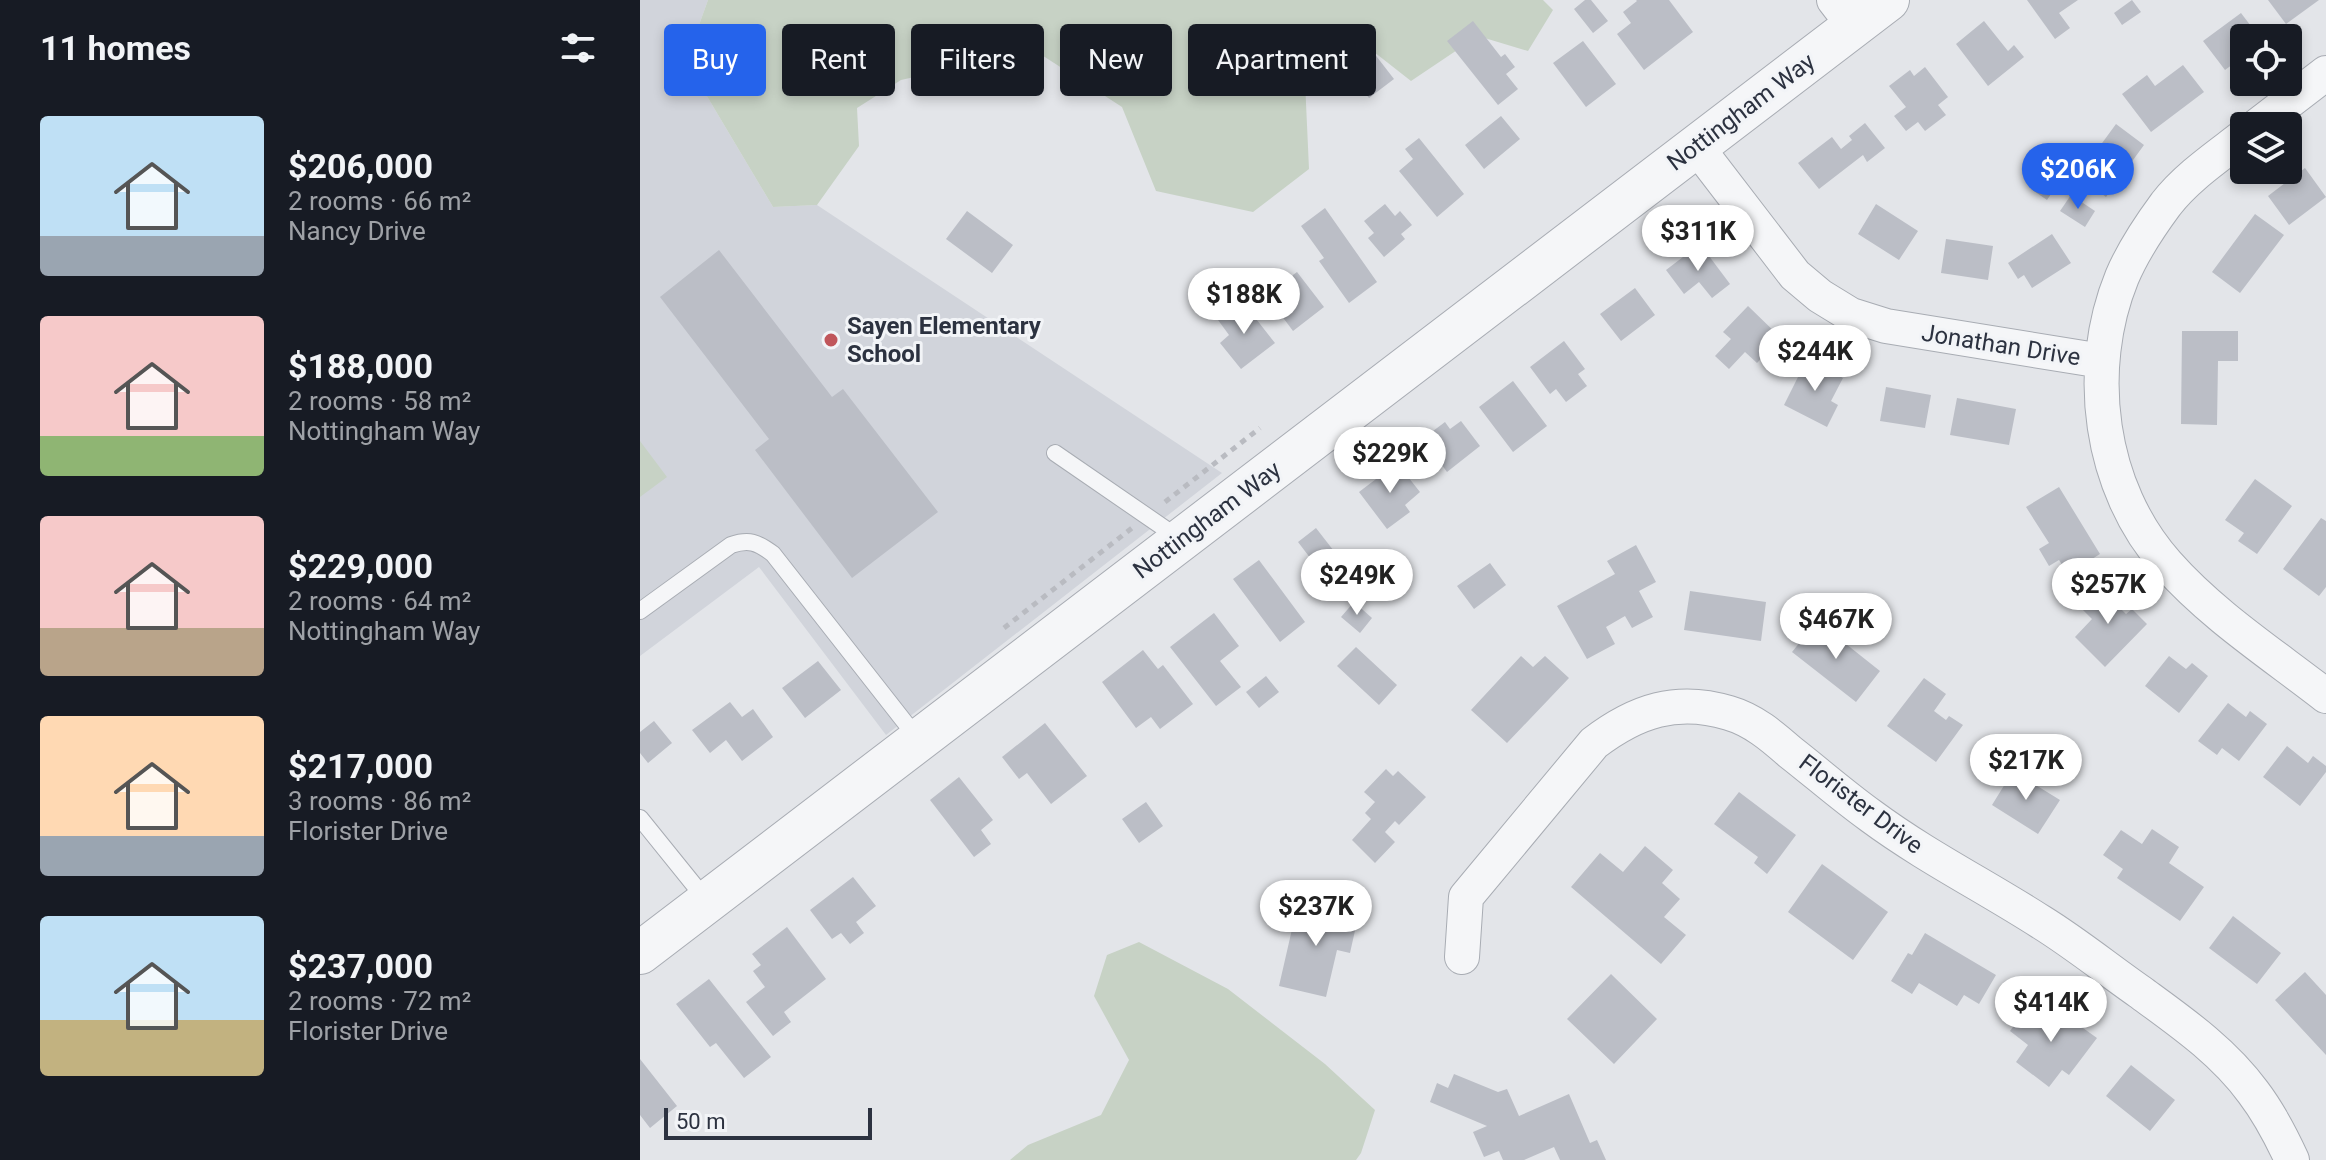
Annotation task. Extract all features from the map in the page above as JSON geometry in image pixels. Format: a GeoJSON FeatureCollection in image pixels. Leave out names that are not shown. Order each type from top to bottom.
{"type":"FeatureCollection","features":[{"type":"Feature","properties":{"kind":"street","name":"Nottingham Way"},"geometry":{"type":"LineString","coordinates":[[640,953],[1696,146],[1844,13],[1888,0]]}},
{"type":"Feature","properties":{"kind":"street"},"geometry":{"type":"LineString","coordinates":[[2275,112],[2326,73]]}},
{"type":"Feature","properties":{"kind":"street","name":"Jonathan Drive"},"geometry":{"type":"LineString","coordinates":[[1696,146],[1795,275],[1820,296],[1851,315],[1886,326],[2102,361],[2102,400],[2108,444],[2121,486],[2140,526],[2165,562],[2199,597],[2326,696]]}},
{"type":"Feature","properties":{"kind":"street"},"geometry":{"type":"LineString","coordinates":[[2102,361],[2109,319],[2122,277],[2140,242],[2168,202],[2195,174],[2230,147]]}},
{"type":"Feature","properties":{"kind":"street","name":"Florister Drive"},"geometry":{"type":"LineString","coordinates":[[1462,957],[1466,897],[1594,743],[1616,726],[1644,713],[1669,707],[1702,706],[1732,713],[1759,727],[1871,816],[1956,873],[2041,922],[2191,1029],[2222,1056],[2252,1090],[2277,1128],[2292,1160]]}},
{"type":"Feature","properties":{"kind":"lane"},"geometry":{"type":"LineString","coordinates":[[1055,453],[1181,540]]}},
{"type":"Feature","properties":{"kind":"lane"},"geometry":{"type":"LineString","coordinates":[[640,611],[731,545],[747,540],[760,544],[773,554],[919,741]]}},
{"type":"Feature","properties":{"kind":"lane"},"geometry":{"type":"LineString","coordinates":[[640,818],[708,902]]}},
{"type":"Feature","properties":{"kind":"shaded area","name":"Sayen Elementary School"},"geometry":{"type":"Polygon","coordinates":[[[640,0],[708,0],[699,24],[664,24],[664,96],[707,96],[773,207],[817,205],[1222,473],[886,735],[759,567],[640,656],[640,0]]]}},
{"type":"Feature","properties":{"kind":"shaded area"},"geometry":{"type":"Polygon","coordinates":[[[708,0],[1543,0],[1553,10],[1528,51],[1478,36],[1411,81],[1376,54],[1376,24],[1188,24],[1188,96],[1306,96],[1309,169],[1253,212],[1156,191],[1122,107],[1105,96],[1172,96],[1172,24],[1060,24],[1060,67],[1044,56],[1044,24],[911,24],[911,78],[895,84],[895,24],[782,24],[782,96],[876,96],[857,108],[859,146],[817,205],[773,207],[707,96],[766,96],[766,24],[699,24],[708,0]]]}},
{"type":"Feature","properties":{"kind":"shaded area"},"geometry":{"type":"Polygon","coordinates":[[[640,441],[667,477],[640,497],[640,441]]]}},
{"type":"Feature","properties":{"kind":"shaded area"},"geometry":{"type":"Polygon","coordinates":[[[1139,942],[1228,989],[1325,1064],[1375,1110],[1356,1160],[1010,1160],[1028,1145],[1101,1115],[1129,1060],[1094,996],[1107,955],[1139,942]]]}},
{"type":"Feature","properties":{"kind":"building"},"geometry":{"type":"Polygon","coordinates":[[[1585,0],[1591,0],[1608,21],[1593,33],[1574,9],[1585,0]]]}},
{"type":"Feature","properties":{"kind":"building"},"geometry":{"type":"Polygon","coordinates":[[[1636,0],[1669,0],[1693,32],[1644,70],[1617,34],[1631,23],[1623,12],[1636,0]]]}},
{"type":"Feature","properties":{"kind":"building"},"geometry":{"type":"Polygon","coordinates":[[[2027,0],[2078,0],[2059,13],[2070,28],[2055,39],[2027,0]]]}},
{"type":"Feature","properties":{"kind":"building"},"geometry":{"type":"Polygon","coordinates":[[[2132,0],[2141,12],[2122,25],[2114,13],[2132,0]]]}},
{"type":"Feature","properties":{"kind":"building"},"geometry":{"type":"Polygon","coordinates":[[[2268,0],[2319,0],[2286,24],[2268,0]]]}},
{"type":"Feature","properties":{"kind":"building"},"geometry":{"type":"Polygon","coordinates":[[[2241,13],[2249,24],[2230,24],[2230,66],[2225,70],[2203,41],[2241,13]]]}},
{"type":"Feature","properties":{"kind":"building"},"geometry":{"type":"Polygon","coordinates":[[[1473,21],[1501,57],[1505,54],[1515,67],[1506,74],[1518,89],[1498,105],[1447,41],[1473,21]]]}},
{"type":"Feature","properties":{"kind":"building"},"geometry":{"type":"Polygon","coordinates":[[[1984,21],[2008,51],[2014,45],[2024,57],[1988,86],[1956,44],[1984,21]]]}},
{"type":"Feature","properties":{"kind":"building"},"geometry":{"type":"Polygon","coordinates":[[[1583,41],[1616,84],[1586,107],[1553,63],[1583,41]]]}},
{"type":"Feature","properties":{"kind":"building"},"geometry":{"type":"Polygon","coordinates":[[[1376,56],[1394,79],[1376,93],[1376,56]]]}},
{"type":"Feature","properties":{"kind":"building"},"geometry":{"type":"Polygon","coordinates":[[[2183,65],[2204,92],[2151,132],[2122,94],[2147,75],[2155,86],[2183,65]]]}},
{"type":"Feature","properties":{"kind":"building"},"geometry":{"type":"Polygon","coordinates":[[[1925,67],[1948,97],[1938,105],[1946,115],[1925,131],[1918,122],[1906,131],[1894,116],[1906,107],[1889,86],[1910,70],[1914,76],[1925,67]]]}},
{"type":"Feature","properties":{"kind":"building"},"geometry":{"type":"Polygon","coordinates":[[[1501,116],[1520,139],[1484,169],[1465,145],[1501,116]]]}},
{"type":"Feature","properties":{"kind":"building"},"geometry":{"type":"Polygon","coordinates":[[[1865,123],[1885,148],[1867,162],[1863,155],[1819,189],[1798,163],[1832,137],[1841,149],[1852,140],[1849,136],[1865,123]]]}},
{"type":"Feature","properties":{"kind":"building"},"geometry":{"type":"Polygon","coordinates":[[[2116,124],[2144,145],[2106,197],[2078,176],[2116,124]]]}},
{"type":"Feature","properties":{"kind":"building"},"geometry":{"type":"Polygon","coordinates":[[[1419,138],[1464,194],[1437,217],[1399,171],[1413,159],[1405,149],[1419,138]]]}},
{"type":"Feature","properties":{"kind":"building"},"geometry":{"type":"Polygon","coordinates":[[[2305,168],[2326,197],[2289,225],[2268,196],[2284,184],[2302,184],[2302,170],[2305,168]]]}},
{"type":"Feature","properties":{"kind":"building"},"geometry":{"type":"Polygon","coordinates":[[[2040,174],[2057,185],[2047,200],[2031,189],[2040,174]]]}},
{"type":"Feature","properties":{"kind":"building"},"geometry":{"type":"Polygon","coordinates":[[[2071,195],[2095,211],[2085,227],[2060,211],[2071,195]]]}},
{"type":"Feature","properties":{"kind":"building"},"geometry":{"type":"Polygon","coordinates":[[[1385,204],[1395,216],[1400,211],[1412,225],[1401,234],[1405,239],[1384,257],[1368,238],[1374,233],[1364,221],[1385,204]]]}},
{"type":"Feature","properties":{"kind":"building"},"geometry":{"type":"Polygon","coordinates":[[[1876,204],[1918,231],[1899,260],[1858,234],[1876,204]]]}},
{"type":"Feature","properties":{"kind":"building"},"geometry":{"type":"Polygon","coordinates":[[[1325,208],[1377,282],[1349,303],[1319,261],[1324,258],[1301,226],[1325,208]]]}},
{"type":"Feature","properties":{"kind":"building"},"geometry":{"type":"Polygon","coordinates":[[[967,211],[1013,245],[992,273],[946,239],[967,211]]]}},
{"type":"Feature","properties":{"kind":"building"},"geometry":{"type":"Polygon","coordinates":[[[2255,214],[2284,235],[2240,293],[2212,272],[2255,214]]]}},
{"type":"Feature","properties":{"kind":"building"},"geometry":{"type":"Polygon","coordinates":[[[2052,234],[2071,263],[2032,288],[2024,275],[2018,279],[2008,263],[2052,234]]]}},
{"type":"Feature","properties":{"kind":"building"},"geometry":{"type":"Polygon","coordinates":[[[1946,239],[1993,246],[1988,280],[1941,273],[1946,239]]]}},
{"type":"Feature","properties":{"kind":"building"},"geometry":{"type":"Polygon","coordinates":[[[1700,244],[1730,284],[1712,298],[1699,282],[1684,294],[1666,270],[1700,244]]]}},
{"type":"Feature","properties":{"kind":"building"},"geometry":{"type":"Polygon","coordinates":[[[719,250],[832,397],[843,389],[938,512],[852,578],[755,450],[769,439],[660,297],[719,250]]]}},
{"type":"Feature","properties":{"kind":"building"},"geometry":{"type":"Polygon","coordinates":[[[1297,272],[1324,307],[1293,331],[1266,295],[1297,272]]]}},
{"type":"Feature","properties":{"kind":"building"},"geometry":{"type":"Polygon","coordinates":[[[1635,288],[1655,315],[1621,341],[1600,314],[1635,288]]]}},
{"type":"Feature","properties":{"kind":"building"},"geometry":{"type":"Polygon","coordinates":[[[1242,301],[1275,343],[1241,369],[1220,343],[1229,335],[1218,320],[1242,301]]]}},
{"type":"Feature","properties":{"kind":"building"},"geometry":{"type":"Polygon","coordinates":[[[1748,306],[1781,338],[1757,363],[1745,352],[1729,369],[1715,356],[1731,339],[1723,332],[1748,306]]]}},
{"type":"Feature","properties":{"kind":"building"},"geometry":{"type":"Polygon","coordinates":[[[2182,331],[2238,331],[2238,361],[2218,361],[2217,425],[2181,424],[2182,331]]]}},
{"type":"Feature","properties":{"kind":"building"},"geometry":{"type":"Polygon","coordinates":[[[1564,341],[1585,369],[1578,374],[1587,386],[1566,402],[1556,389],[1550,394],[1530,367],[1564,341]]]}},
{"type":"Feature","properties":{"kind":"building"},"geometry":{"type":"Polygon","coordinates":[[[1807,359],[1843,378],[1831,401],[1838,405],[1827,427],[1784,405],[1807,359]]]}},
{"type":"Feature","properties":{"kind":"building"},"geometry":{"type":"Polygon","coordinates":[[[1513,381],[1547,426],[1513,452],[1479,407],[1513,381]]]}},
{"type":"Feature","properties":{"kind":"building"},"geometry":{"type":"Polygon","coordinates":[[[1886,387],[1931,395],[1925,428],[1880,421],[1886,387]]]}},
{"type":"Feature","properties":{"kind":"building"},"geometry":{"type":"Polygon","coordinates":[[[1957,398],[2016,409],[2009,445],[1950,435],[1957,398]]]}},
{"type":"Feature","properties":{"kind":"building"},"geometry":{"type":"Polygon","coordinates":[[[1461,421],[1480,446],[1447,472],[1428,446],[1439,438],[1433,431],[1445,422],[1450,429],[1461,421]]]}},
{"type":"Feature","properties":{"kind":"building"},"geometry":{"type":"Polygon","coordinates":[[[1397,463],[1420,492],[1405,505],[1410,512],[1387,529],[1359,492],[1397,463]]]}},
{"type":"Feature","properties":{"kind":"building"},"geometry":{"type":"Polygon","coordinates":[[[2255,479],[2292,506],[2257,554],[2238,541],[2244,533],[2225,520],[2255,479]]]}},
{"type":"Feature","properties":{"kind":"building"},"geometry":{"type":"Polygon","coordinates":[[[2059,487],[2100,554],[2068,574],[2059,560],[2049,566],[2039,549],[2049,543],[2026,507],[2059,487]]]}},
{"type":"Feature","properties":{"kind":"building"},"geometry":{"type":"Polygon","coordinates":[[[2321,518],[2326,521],[2326,587],[2319,596],[2283,569],[2321,518]]]}},
{"type":"Feature","properties":{"kind":"building"},"geometry":{"type":"Polygon","coordinates":[[[1316,528],[1344,564],[1353,557],[1365,573],[1344,589],[1333,576],[1327,580],[1298,542],[1316,528]]]}},
{"type":"Feature","properties":{"kind":"building"},"geometry":{"type":"Polygon","coordinates":[[[1636,545],[1656,582],[1639,591],[1653,617],[1632,628],[1625,616],[1606,627],[1615,644],[1587,659],[1557,606],[1615,574],[1607,561],[1636,545]]]}},
{"type":"Feature","properties":{"kind":"building"},"geometry":{"type":"Polygon","coordinates":[[[1259,560],[1305,622],[1280,642],[1233,579],[1259,560]]]}},
{"type":"Feature","properties":{"kind":"building"},"geometry":{"type":"Polygon","coordinates":[[[1490,563],[1506,585],[1474,609],[1457,586],[1490,563]]]}},
{"type":"Feature","properties":{"kind":"building"},"geometry":{"type":"Polygon","coordinates":[[[2107,581],[2118,592],[2111,599],[2126,614],[2132,609],[2147,624],[2105,667],[2075,637],[2092,619],[2080,607],[2107,581]]]}},
{"type":"Feature","properties":{"kind":"building"},"geometry":{"type":"Polygon","coordinates":[[[1690,591],[1766,602],[1761,641],[1684,630],[1690,591]]]}},
{"type":"Feature","properties":{"kind":"building"},"geometry":{"type":"Polygon","coordinates":[[[1354,602],[1372,618],[1360,633],[1341,617],[1354,602]]]}},
{"type":"Feature","properties":{"kind":"building"},"geometry":{"type":"Polygon","coordinates":[[[1214,613],[1239,646],[1220,661],[1241,687],[1216,706],[1170,647],[1214,613]]]}},
{"type":"Feature","properties":{"kind":"building"},"geometry":{"type":"Polygon","coordinates":[[[1817,621],[1880,671],[1856,702],[1792,652],[1817,621]]]}},
{"type":"Feature","properties":{"kind":"building"},"geometry":{"type":"Polygon","coordinates":[[[1356,647],[1397,685],[1379,705],[1337,666],[1356,647]]]}},
{"type":"Feature","properties":{"kind":"building"},"geometry":{"type":"Polygon","coordinates":[[[1143,650],[1158,669],[1163,665],[1193,704],[1160,729],[1151,717],[1136,728],[1102,682],[1143,650]]]}},
{"type":"Feature","properties":{"kind":"building"},"geometry":{"type":"Polygon","coordinates":[[[1521,656],[1533,667],[1545,656],[1569,678],[1507,743],[1471,710],[1521,656]]]}},
{"type":"Feature","properties":{"kind":"building"},"geometry":{"type":"Polygon","coordinates":[[[2169,656],[2186,669],[2192,663],[2208,676],[2179,713],[2145,686],[2169,656]]]}},
{"type":"Feature","properties":{"kind":"building"},"geometry":{"type":"Polygon","coordinates":[[[818,661],[841,690],[805,718],[782,688],[818,661]]]}},
{"type":"Feature","properties":{"kind":"building"},"geometry":{"type":"Polygon","coordinates":[[[1266,676],[1279,692],[1259,708],[1246,692],[1266,676]]]}},
{"type":"Feature","properties":{"kind":"building"},"geometry":{"type":"Polygon","coordinates":[[[1924,678],[1946,694],[1934,711],[1946,720],[1949,716],[1963,725],[1936,762],[1887,726],[1924,678]]]}},
{"type":"Feature","properties":{"kind":"building"},"geometry":{"type":"Polygon","coordinates":[[[730,702],[742,717],[753,709],[773,737],[742,761],[726,740],[710,753],[692,730],[730,702]]]}},
{"type":"Feature","properties":{"kind":"building"},"geometry":{"type":"Polygon","coordinates":[[[2228,703],[2246,717],[2250,711],[2267,724],[2239,761],[2222,748],[2217,755],[2198,741],[2228,703]]]}},
{"type":"Feature","properties":{"kind":"building"},"geometry":{"type":"Polygon","coordinates":[[[654,721],[672,743],[648,763],[640,753],[640,732],[654,721]]]}},
{"type":"Feature","properties":{"kind":"building"},"geometry":{"type":"Polygon","coordinates":[[[1045,723],[1087,776],[1051,804],[1027,773],[1019,779],[1002,757],[1045,723]]]}},
{"type":"Feature","properties":{"kind":"building"},"geometry":{"type":"Polygon","coordinates":[[[2287,746],[2308,763],[2313,756],[2326,766],[2326,772],[2300,806],[2263,777],[2287,746]]]}},
{"type":"Feature","properties":{"kind":"building"},"geometry":{"type":"Polygon","coordinates":[[[1386,769],[1393,776],[1398,771],[1426,797],[1399,825],[1395,821],[1385,832],[1395,842],[1375,863],[1352,840],[1371,819],[1365,813],[1375,802],[1364,792],[1386,769]]]}},
{"type":"Feature","properties":{"kind":"building"},"geometry":{"type":"Polygon","coordinates":[[[2013,771],[2060,800],[2038,834],[1992,805],[2013,771]]]}},
{"type":"Feature","properties":{"kind":"building"},"geometry":{"type":"Polygon","coordinates":[[[959,777],[993,820],[981,830],[991,844],[974,857],[930,800],[959,777]]]}},
{"type":"Feature","properties":{"kind":"building"},"geometry":{"type":"Polygon","coordinates":[[[1739,792],[1796,835],[1767,874],[1754,863],[1758,857],[1714,824],[1739,792]]]}},
{"type":"Feature","properties":{"kind":"building"},"geometry":{"type":"Polygon","coordinates":[[[1146,802],[1163,826],[1139,843],[1122,819],[1146,802]]]}},
{"type":"Feature","properties":{"kind":"building"},"geometry":{"type":"Polygon","coordinates":[[[2152,829],[2179,847],[2169,863],[2204,887],[2180,921],[2117,878],[2123,869],[2103,855],[2121,830],[2142,844],[2152,829]]]}},
{"type":"Feature","properties":{"kind":"building"},"geometry":{"type":"Polygon","coordinates":[[[1645,846],[1673,870],[1662,883],[1680,899],[1664,917],[1686,935],[1661,964],[1571,887],[1600,853],[1623,872],[1645,846]]]}},
{"type":"Feature","properties":{"kind":"building"},"geometry":{"type":"Polygon","coordinates":[[[1822,864],[1888,912],[1853,960],[1788,912],[1822,864]]]}},
{"type":"Feature","properties":{"kind":"building"},"geometry":{"type":"Polygon","coordinates":[[[853,877],[876,906],[856,922],[864,933],[850,944],[841,933],[832,939],[810,910],[853,877]]]}},
{"type":"Feature","properties":{"kind":"building"},"geometry":{"type":"Polygon","coordinates":[[[1298,903],[1358,917],[1350,953],[1337,950],[1326,997],[1279,986],[1298,903]]]}},
{"type":"Feature","properties":{"kind":"building"},"geometry":{"type":"Polygon","coordinates":[[[2233,916],[2281,953],[2257,984],[2209,948],[2233,916]]]}},
{"type":"Feature","properties":{"kind":"building"},"geometry":{"type":"Polygon","coordinates":[[[787,927],[826,979],[784,1012],[791,1022],[773,1036],[746,1002],[765,987],[753,971],[761,965],[752,954],[787,927]]]}},
{"type":"Feature","properties":{"kind":"building"},"geometry":{"type":"Polygon","coordinates":[[[1925,933],[1996,975],[1979,1004],[1964,995],[1957,1006],[1919,983],[1912,994],[1891,981],[1925,933]]]}},
{"type":"Feature","properties":{"kind":"building"},"geometry":{"type":"Polygon","coordinates":[[[2305,972],[2326,995],[2326,1055],[2275,1000],[2305,972]]]}},
{"type":"Feature","properties":{"kind":"building"},"geometry":{"type":"Polygon","coordinates":[[[1611,974],[1657,1019],[1614,1064],[1567,1019],[1611,974]]]}},
{"type":"Feature","properties":{"kind":"building"},"geometry":{"type":"Polygon","coordinates":[[[709,979],[771,1057],[744,1078],[716,1043],[710,1047],[676,1004],[709,979]]]}},
{"type":"Feature","properties":{"kind":"building"},"geometry":{"type":"Polygon","coordinates":[[[2031,1002],[2056,1020],[2062,1013],[2097,1038],[2069,1075],[2062,1070],[2049,1087],[2016,1062],[2028,1045],[2010,1031],[2031,1002]]]}},
{"type":"Feature","properties":{"kind":"building"},"geometry":{"type":"Polygon","coordinates":[[[640,1059],[677,1106],[650,1128],[640,1115],[640,1059]]]}},
{"type":"Feature","properties":{"kind":"building"},"geometry":{"type":"Polygon","coordinates":[[[2131,1065],[2175,1100],[2150,1131],[2106,1096],[2131,1065]]]}},
{"type":"Feature","properties":{"kind":"building"},"geometry":{"type":"Polygon","coordinates":[[[1454,1074],[1498,1092],[1507,1089],[1519,1116],[1569,1094],[1590,1143],[1597,1140],[1606,1160],[1560,1160],[1554,1147],[1524,1160],[1503,1160],[1499,1151],[1484,1157],[1473,1132],[1487,1126],[1430,1102],[1437,1083],[1448,1088],[1454,1074]]]}},
{"type":"Feature","properties":{"kind":"place","name":"Sayen Elementary School"},"geometry":{"type":"Point","coordinates":[831,340]}}]}
